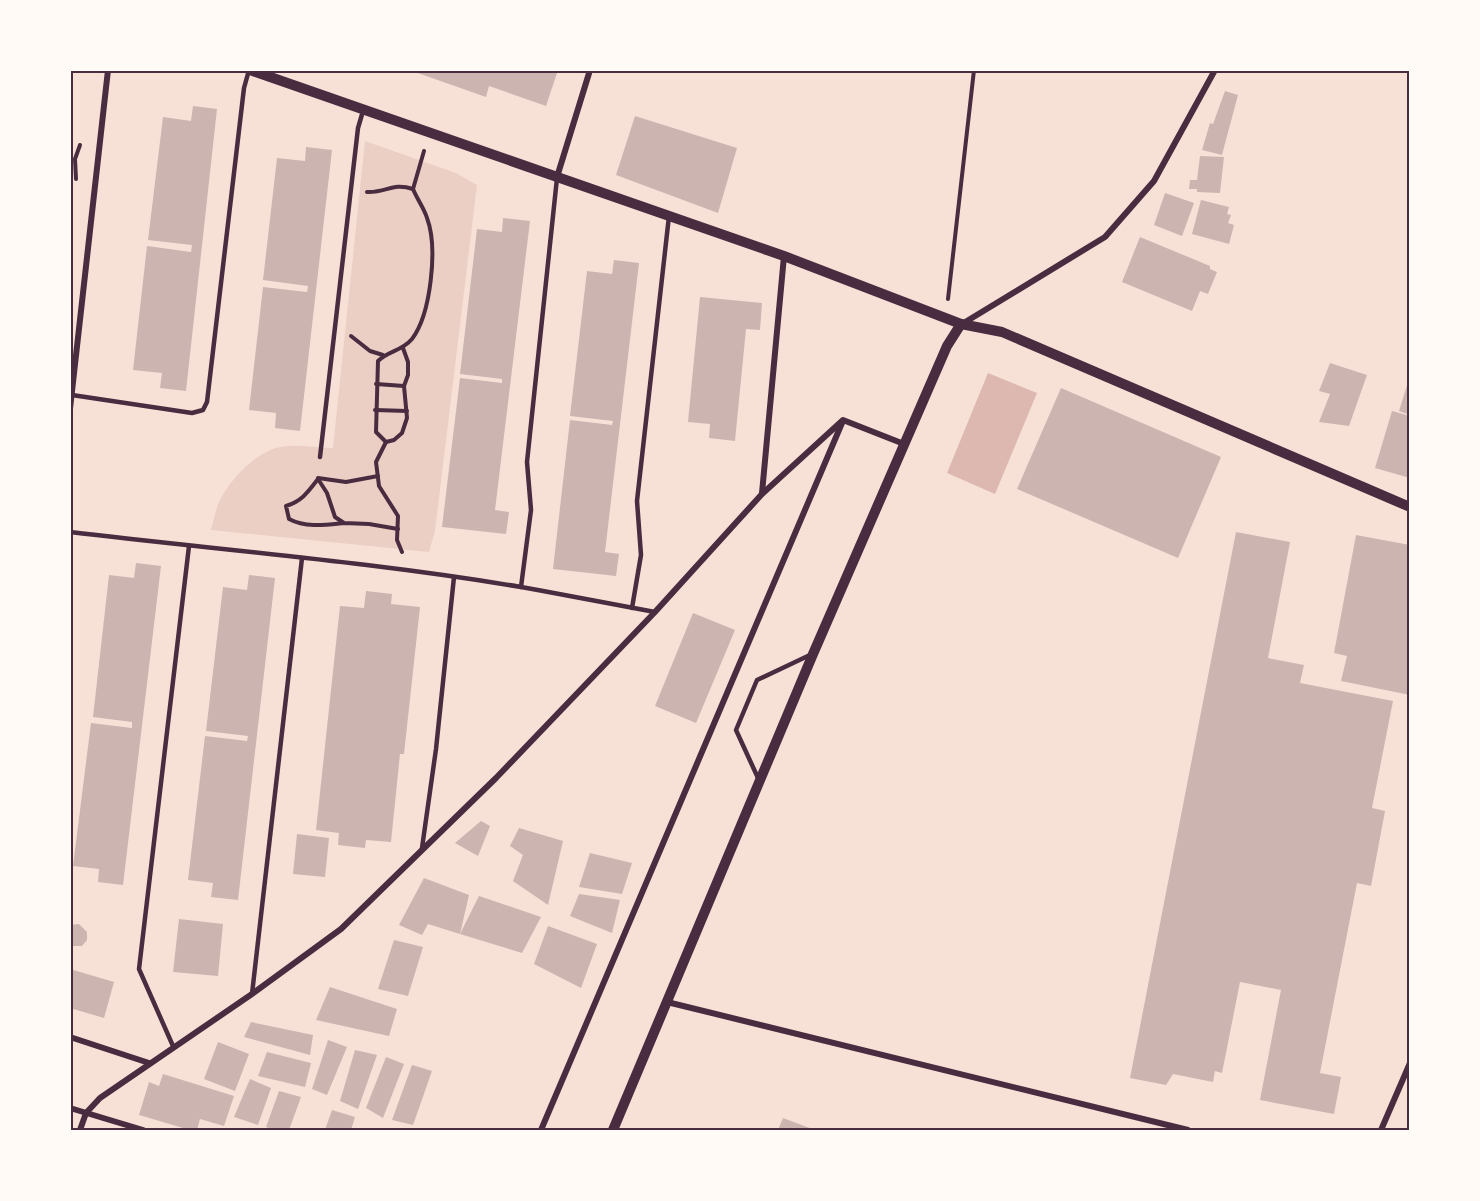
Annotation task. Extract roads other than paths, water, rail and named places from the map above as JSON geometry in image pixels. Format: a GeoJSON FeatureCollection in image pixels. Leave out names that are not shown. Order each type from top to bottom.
{"type":"FeatureCollection","features":[{"type":"Feature","properties":{"kind":"street"},"geometry":{"type":"LineString","coordinates":[[70,409],[108,70]]}},
{"type":"Feature","properties":{"kind":"street"},"geometry":{"type":"LineString","coordinates":[[250,70],[784,256],[961,324],[1002,332],[1410,507]]}},
{"type":"Feature","properties":{"kind":"street"},"geometry":{"type":"LineString","coordinates":[[557,177],[590,70]]}},
{"type":"Feature","properties":{"kind":"street"},"geometry":{"type":"LineString","coordinates":[[613,1131],[759,780],[947,346],[961,324],[1105,237],[1154,181],[1215,70]]}},
{"type":"Feature","properties":{"kind":"street"},"geometry":{"type":"LineString","coordinates":[[762,494],[784,256]]}},
{"type":"Feature","properties":{"kind":"street"},"geometry":{"type":"LineString","coordinates":[[843,420],[904,444]]}},
{"type":"Feature","properties":{"kind":"street"},"geometry":{"type":"LineString","coordinates":[[80,1131],[86,1113],[100,1098],[252,994],[340,929],[496,778],[655,612],[762,494],[843,420]]}},
{"type":"Feature","properties":{"kind":"street"},"geometry":{"type":"LineString","coordinates":[[541,1131],[843,420]]}},
{"type":"Feature","properties":{"kind":"street"},"geometry":{"type":"LineString","coordinates":[[668,1002],[1188,1131]]}},
{"type":"Feature","properties":{"kind":"street"},"geometry":{"type":"LineString","coordinates":[[70,1037],[149,1063]]}},
{"type":"Feature","properties":{"kind":"street"},"geometry":{"type":"LineString","coordinates":[[1381,1131],[1410,1063]]}},
{"type":"Feature","properties":{"kind":"street"},"geometry":{"type":"LineString","coordinates":[[70,1108],[143,1131]]}},
{"type":"Feature","properties":{"kind":"lane"},"geometry":{"type":"LineString","coordinates":[[72,395],[192,413],[203,410],[207,402],[243,100],[250,70]]}},
{"type":"Feature","properties":{"kind":"lane"},"geometry":{"type":"LineString","coordinates":[[320,457],[358,128],[364,109]]}},
{"type":"Feature","properties":{"kind":"lane"},"geometry":{"type":"LineString","coordinates":[[521,587],[531,510],[527,462],[557,177]]}},
{"type":"Feature","properties":{"kind":"lane"},"geometry":{"type":"LineString","coordinates":[[632,608],[641,555],[637,501],[669,216]]}},
{"type":"Feature","properties":{"kind":"lane"},"geometry":{"type":"LineString","coordinates":[[70,532],[454,577],[655,612]]}},
{"type":"Feature","properties":{"kind":"lane"},"geometry":{"type":"LineString","coordinates":[[173,1046],[139,969],[189,546]]}},
{"type":"Feature","properties":{"kind":"lane"},"geometry":{"type":"LineString","coordinates":[[252,994],[302,558]]}},
{"type":"Feature","properties":{"kind":"lane"},"geometry":{"type":"LineString","coordinates":[[422,848],[437,738],[454,577]]}},
{"type":"Feature","properties":{"kind":"lane"},"geometry":{"type":"LineString","coordinates":[[759,780],[736,730],[757,680],[813,654]]}}]}
